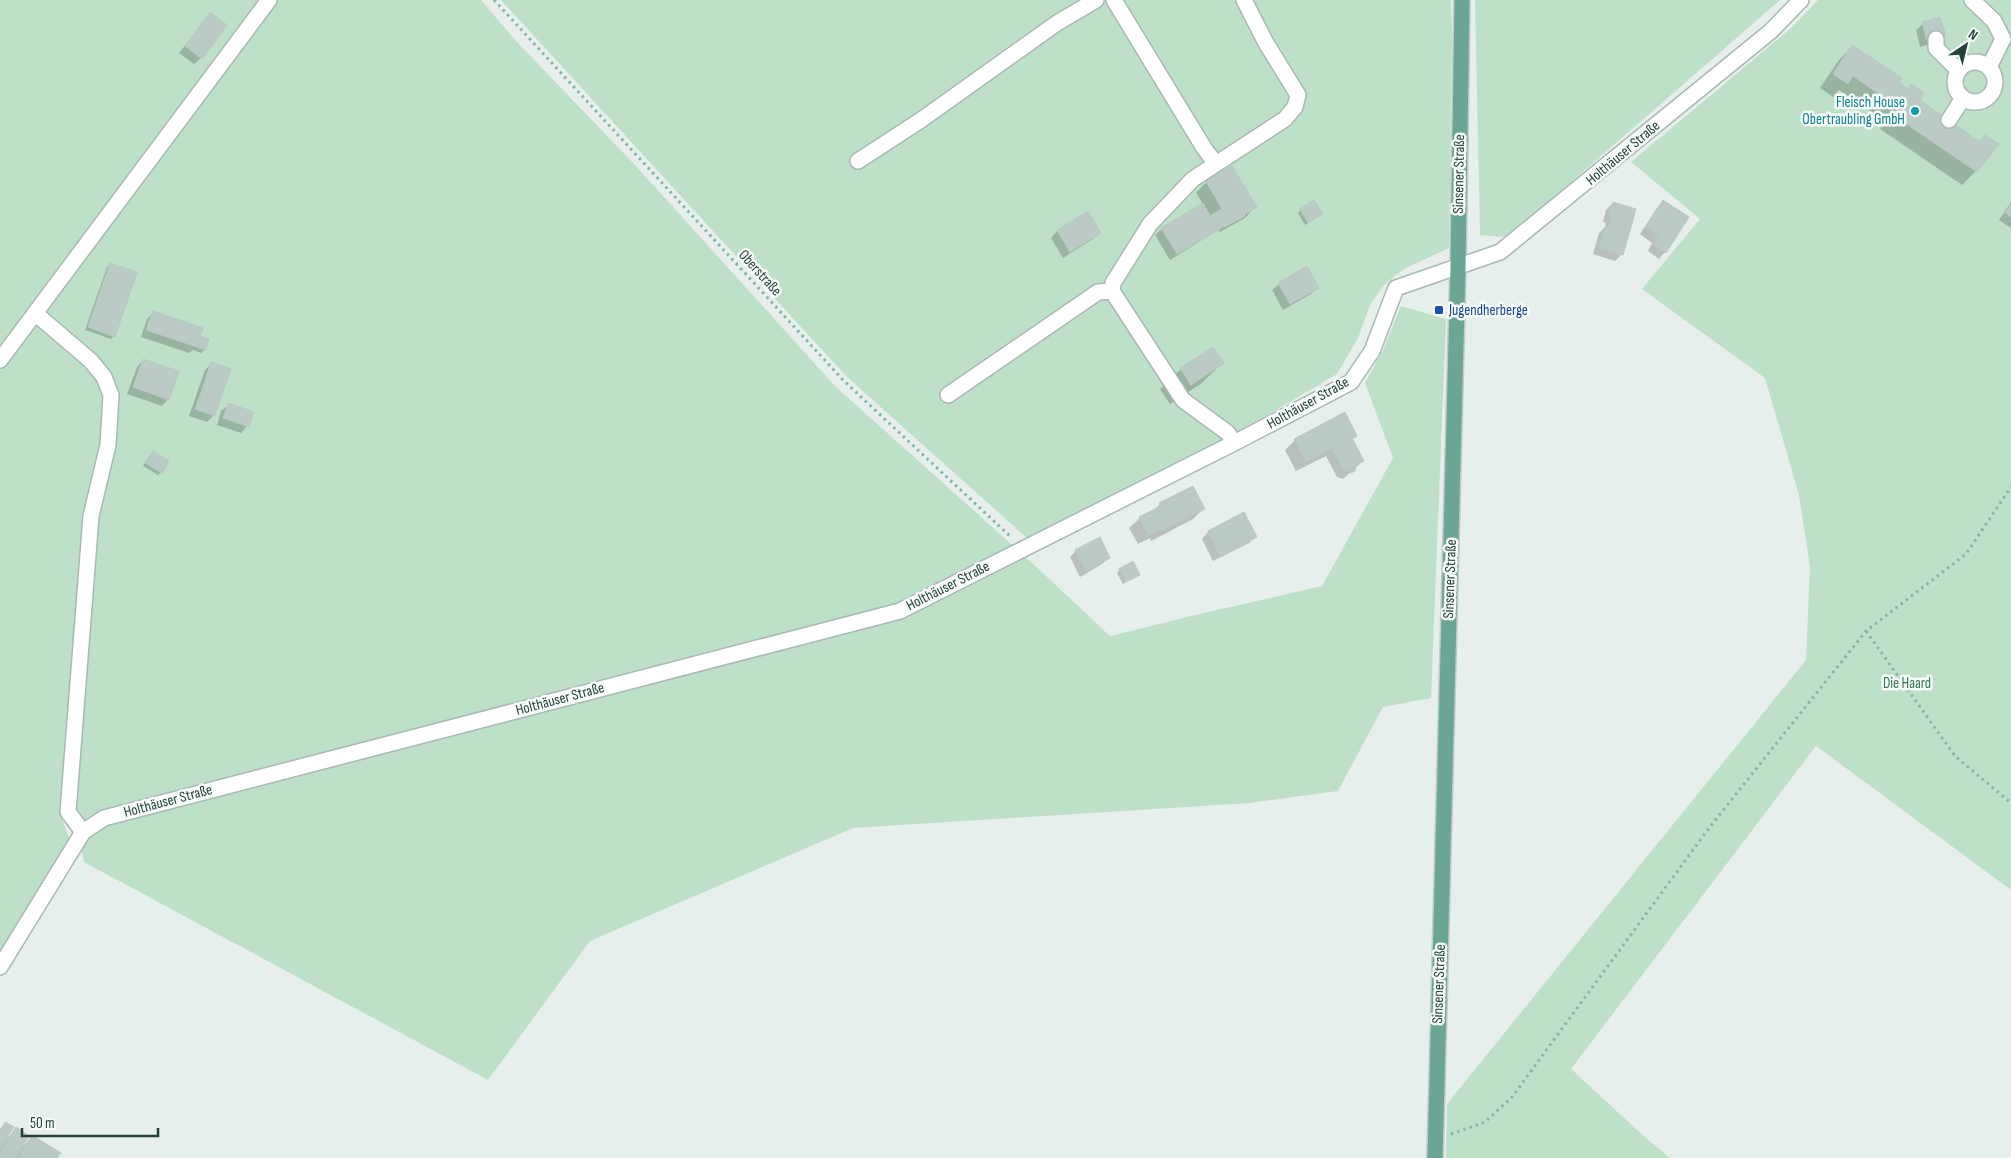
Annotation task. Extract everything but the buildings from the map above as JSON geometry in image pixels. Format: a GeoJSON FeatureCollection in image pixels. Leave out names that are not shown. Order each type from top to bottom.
{"type":"FeatureCollection","features":[{"type":"Feature","properties":{"kind":"main road","name":"Sinsener Straße"},"geometry":{"type":"LineString","coordinates":[[1434,1158],[1458,267],[1462,0]]}},
{"type":"Feature","properties":{"kind":"street"},"geometry":{"type":"LineString","coordinates":[[0,360],[269,0]]}},
{"type":"Feature","properties":{"kind":"street"},"geometry":{"type":"LineString","coordinates":[[858,161],[921,120],[1057,23],[1096,0]]}},
{"type":"Feature","properties":{"kind":"street"},"geometry":{"type":"LineString","coordinates":[[1114,0],[1204,148],[1216,164]]}},
{"type":"Feature","properties":{"kind":"street"},"geometry":{"type":"LineString","coordinates":[[1234,443],[1228,433],[1183,400],[1112,291],[1113,283],[1150,224],[1193,179],[1285,119],[1295,107],[1298,95],[1266,42],[1244,0]]}},
{"type":"Feature","properties":{"kind":"street","name":"Holthäuser Straße"},"geometry":{"type":"LineString","coordinates":[[0,967],[83,832],[104,818],[900,611],[1351,382],[1372,350],[1396,288],[1500,252],[1528,232],[1770,31],[1801,0]]}},
{"type":"Feature","properties":{"kind":"street"},"geometry":{"type":"LineString","coordinates":[[1972,0],[1994,21],[2004,39],[1989,67]]}},
{"type":"Feature","properties":{"kind":"street"},"geometry":{"type":"LineString","coordinates":[[1936,38],[1936,48],[1958,70]]}},
{"type":"Feature","properties":{"kind":"street"},"geometry":{"type":"LineString","coordinates":[[1976,61],[1989,67],[1995,78],[1995,84],[1990,96],[1979,102],[1972,102],[1963,98],[1956,91],[1954,84],[1958,70],[1963,65],[1976,61]]}},
{"type":"Feature","properties":{"kind":"street"},"geometry":{"type":"LineString","coordinates":[[1949,120],[1963,98]]}},
{"type":"Feature","properties":{"kind":"street"},"geometry":{"type":"LineString","coordinates":[[948,395],[1098,292],[1112,291]]}},
{"type":"Feature","properties":{"kind":"street"},"geometry":{"type":"LineString","coordinates":[[35,313],[92,361],[104,377],[111,394],[108,445],[91,516],[68,812],[83,832]]}},
{"type":"Feature","properties":{"kind":"path","name":"Oberstraße"},"geometry":{"type":"LineString","coordinates":[[494,0],[844,381],[1023,548]]}},
{"type":"Feature","properties":{"kind":"path"},"geometry":{"type":"LineString","coordinates":[[1435,1134],[1453,1134],[1485,1122],[1512,1097],[1709,828],[1866,630],[1966,554],[2011,487]]}},
{"type":"Feature","properties":{"kind":"path"},"geometry":{"type":"LineString","coordinates":[[1866,630],[1955,756],[2011,803]]}},
{"type":"Feature","properties":{"kind":"green space"},"geometry":{"type":"Polygon","coordinates":[[[0,0],[481,0],[516,41],[636,166],[836,387],[1029,560],[1110,636],[1322,586],[1393,458],[1365,383],[1383,350],[1401,306],[1446,319],[1431,698],[1383,707],[1338,791],[1249,803],[853,828],[590,941],[488,1080],[84,862],[73,813],[87,531],[59,810],[72,846],[0,954],[0,0]]]}},
{"type":"Feature","properties":{"kind":"green space"},"geometry":{"type":"Polygon","coordinates":[[[501,0],[1451,0],[1449,248],[1404,269],[1384,285],[1370,305],[1358,338],[1337,374],[1234,435],[1027,538],[847,377],[501,0]]]}},
{"type":"Feature","properties":{"kind":"green space"},"geometry":{"type":"Polygon","coordinates":[[[1475,0],[1780,0],[1522,225],[1504,237],[1480,235],[1475,0]]]}},
{"type":"Feature","properties":{"kind":"green space","name":"Die Haard"},"geometry":{"type":"Polygon","coordinates":[[[1818,0],[2011,0],[2011,890],[1816,746],[1571,1069],[1670,1158],[1446,1158],[1447,1104],[1806,660],[1810,567],[1799,495],[1765,378],[1642,289],[1700,219],[1631,162],[1790,29],[1818,0]]]}},
{"type":"Feature","properties":{"kind":"place","name":"Fleisch House Obertraubling GmbH"},"geometry":{"type":"Point","coordinates":[1915,111]}},
{"type":"Feature","properties":{"kind":"place","name":"Jugendherberge"},"geometry":{"type":"Point","coordinates":[1439,310]}}]}
